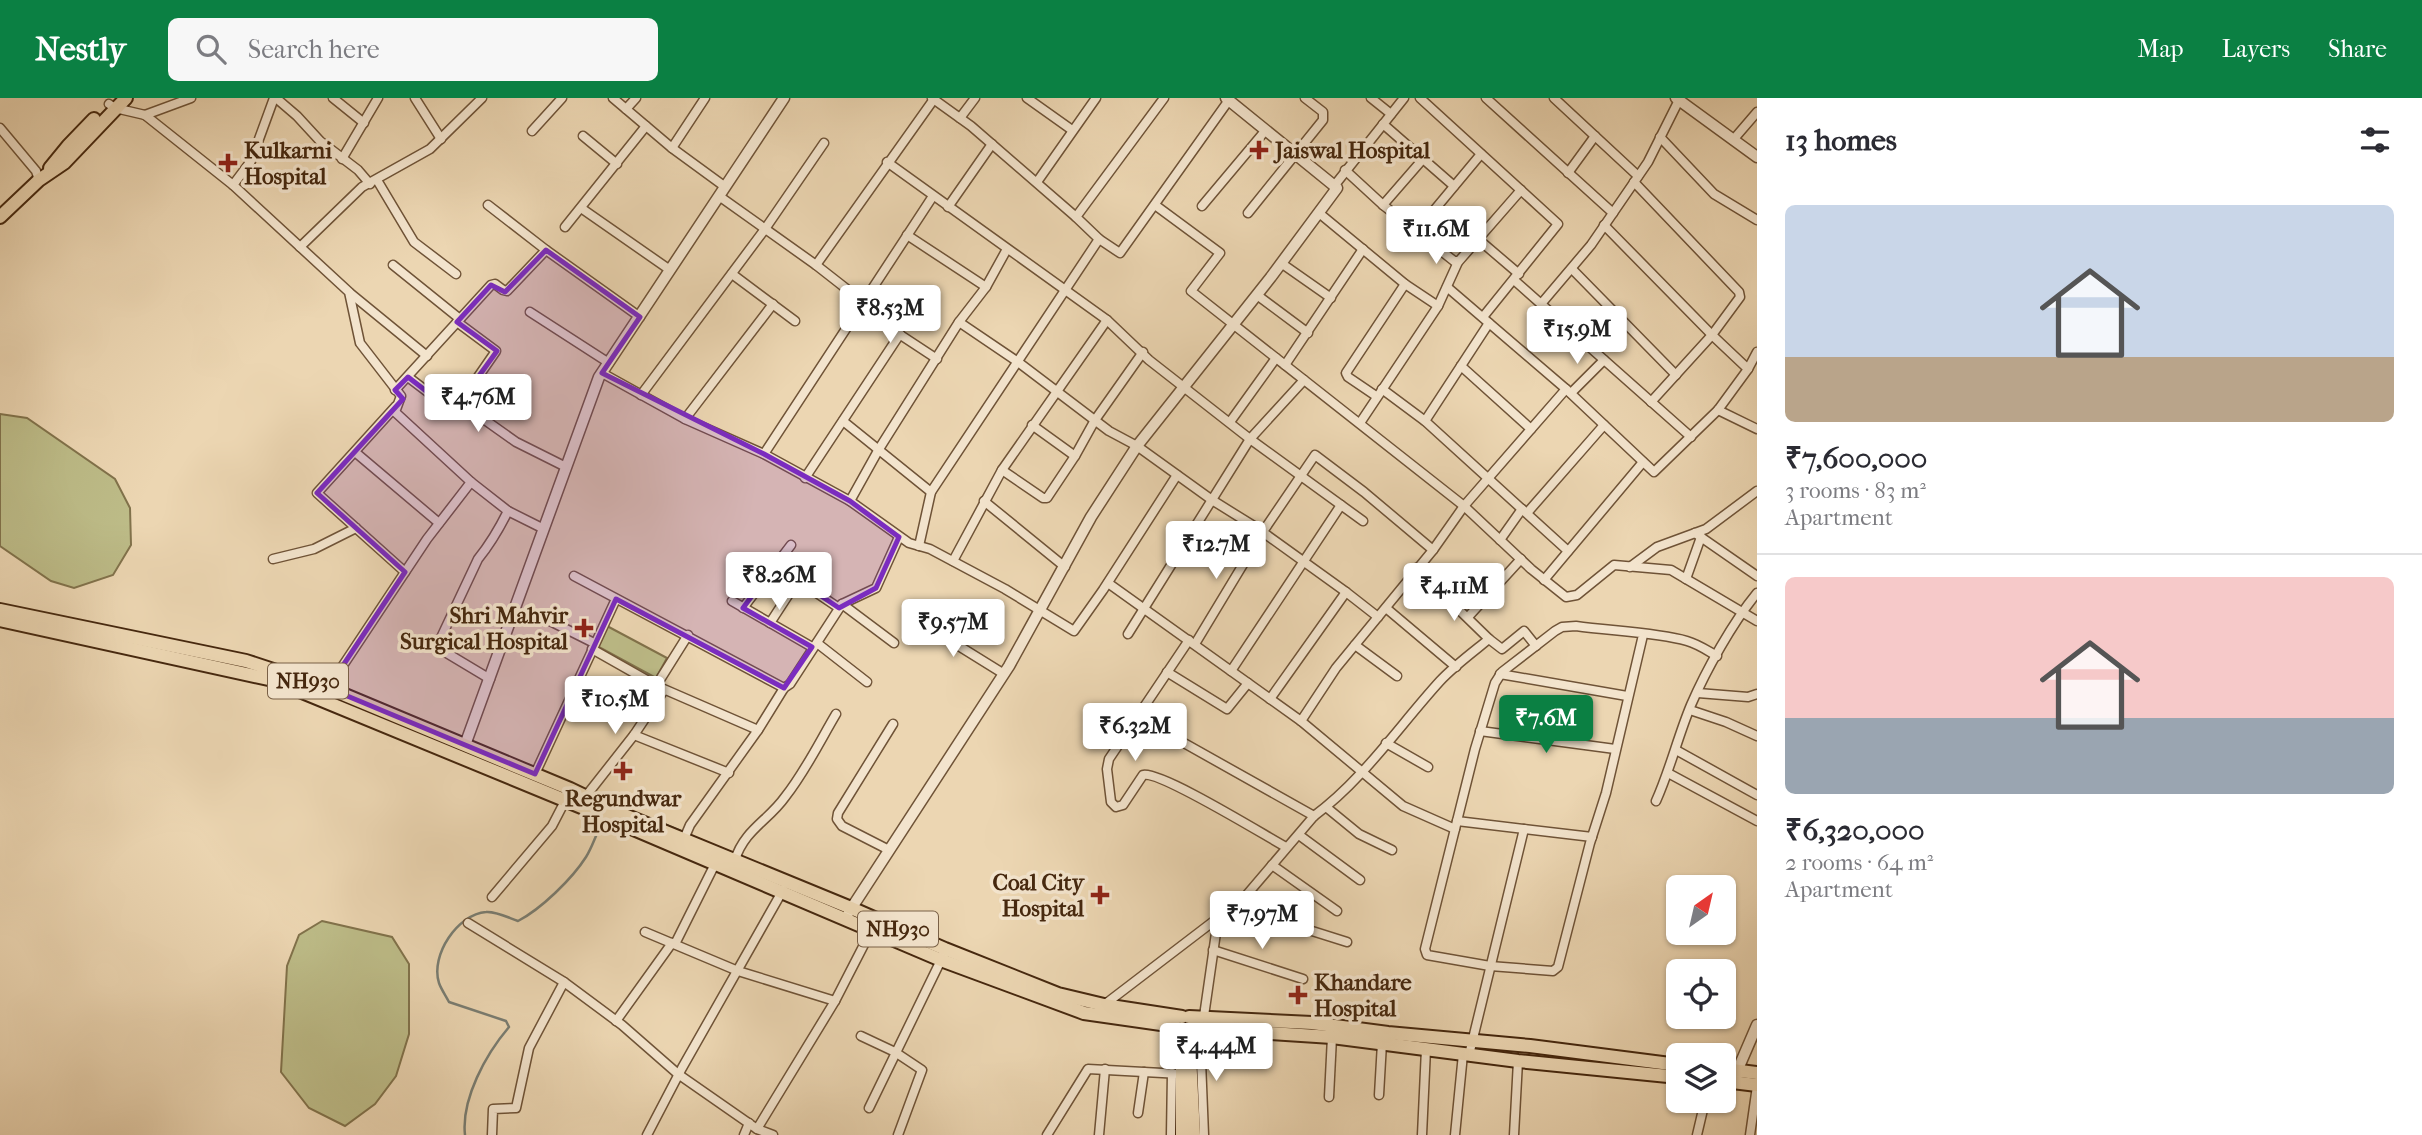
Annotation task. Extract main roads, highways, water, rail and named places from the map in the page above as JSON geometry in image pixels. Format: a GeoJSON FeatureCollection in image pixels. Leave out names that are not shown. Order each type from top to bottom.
{"type":"FeatureCollection","features":[{"type":"Feature","properties":{"kind":"main road"},"geometry":{"type":"LineString","coordinates":[[0,218],[44,176],[64,163],[113,103],[125,98]]}},
{"type":"Feature","properties":{"kind":"main road","name":"NH930"},"geometry":{"type":"LineString","coordinates":[[0,610],[246,662],[328,688],[565,801],[598,808],[1084,1013],[1185,1026],[1332,1037],[1518,1061],[1666,1076]]}},
{"type":"Feature","properties":{"kind":"main road","name":"NH930"},"geometry":{"type":"LineString","coordinates":[[0,620],[265,678],[464,751],[535,774],[586,796],[598,808]]}},
{"type":"Feature","properties":{"kind":"main road","name":"NH930"},"geometry":{"type":"LineString","coordinates":[[626,821],[685,837],[717,860]]}},
{"type":"Feature","properties":{"kind":"main road","name":"NH930"},"geometry":{"type":"LineString","coordinates":[[717,860],[738,852],[785,887]]}},
{"type":"Feature","properties":{"kind":"main road","name":"NH930"},"geometry":{"type":"LineString","coordinates":[[848,914],[872,931],[909,940]]}},
{"type":"Feature","properties":{"kind":"main road","name":"NH930"},"geometry":{"type":"LineString","coordinates":[[943,955],[1058,994],[1185,1026],[1204,1016],[1312,1023],[1666,1063]]}},
{"type":"Feature","properties":{"kind":"main road"},"geometry":{"type":"LineString","coordinates":[[1185,1026],[1194,1135]]}},
{"type":"Feature","properties":{"kind":"main road"},"geometry":{"type":"LineString","coordinates":[[1182,1135],[1176,1074],[1185,1026]]}},
{"type":"Feature","properties":{"kind":"main road"},"geometry":{"type":"LineString","coordinates":[[1599,1069],[1603,1055]]}},
{"type":"Feature","properties":{"kind":"main road"},"geometry":{"type":"LineString","coordinates":[[1736,1077],[1757,1073]]}},
{"type":"Feature","properties":{"kind":"main road"},"geometry":{"type":"LineString","coordinates":[[1736,1079],[1757,1085]]}},
{"type":"Feature","properties":{"kind":"waterway"},"geometry":{"type":"LineString","coordinates":[[654,820],[683,832]]}},
{"type":"Feature","properties":{"kind":"waterway"},"geometry":{"type":"LineString","coordinates":[[465,1135],[471,1092],[492,1050],[509,1027],[506,1021],[449,1002],[437,972],[443,949],[456,928],[476,914],[494,913],[518,921],[536,909],[580,866],[603,822]]}},
{"type":"Feature","properties":{"kind":"waterway"},"geometry":{"type":"LineString","coordinates":[[689,835],[706,842]]}},
{"type":"Feature","properties":{"kind":"place","name":"Jaiswal Hospital"},"geometry":{"type":"Point","coordinates":[1259,150]}},
{"type":"Feature","properties":{"kind":"place","name":"Kulkarni Hospital"},"geometry":{"type":"Point","coordinates":[228,163]}},
{"type":"Feature","properties":{"kind":"place","name":"Shri Mahvir Surgical Hospital"},"geometry":{"type":"Point","coordinates":[584,628]}},
{"type":"Feature","properties":{"kind":"place","name":"Regundwar Hospital"},"geometry":{"type":"Point","coordinates":[623,771]}},
{"type":"Feature","properties":{"kind":"place","name":"Coal City Hospital"},"geometry":{"type":"Point","coordinates":[1100,895]}},
{"type":"Feature","properties":{"kind":"place","name":"Khandare Hospital"},"geometry":{"type":"Point","coordinates":[1298,995]}}]}
